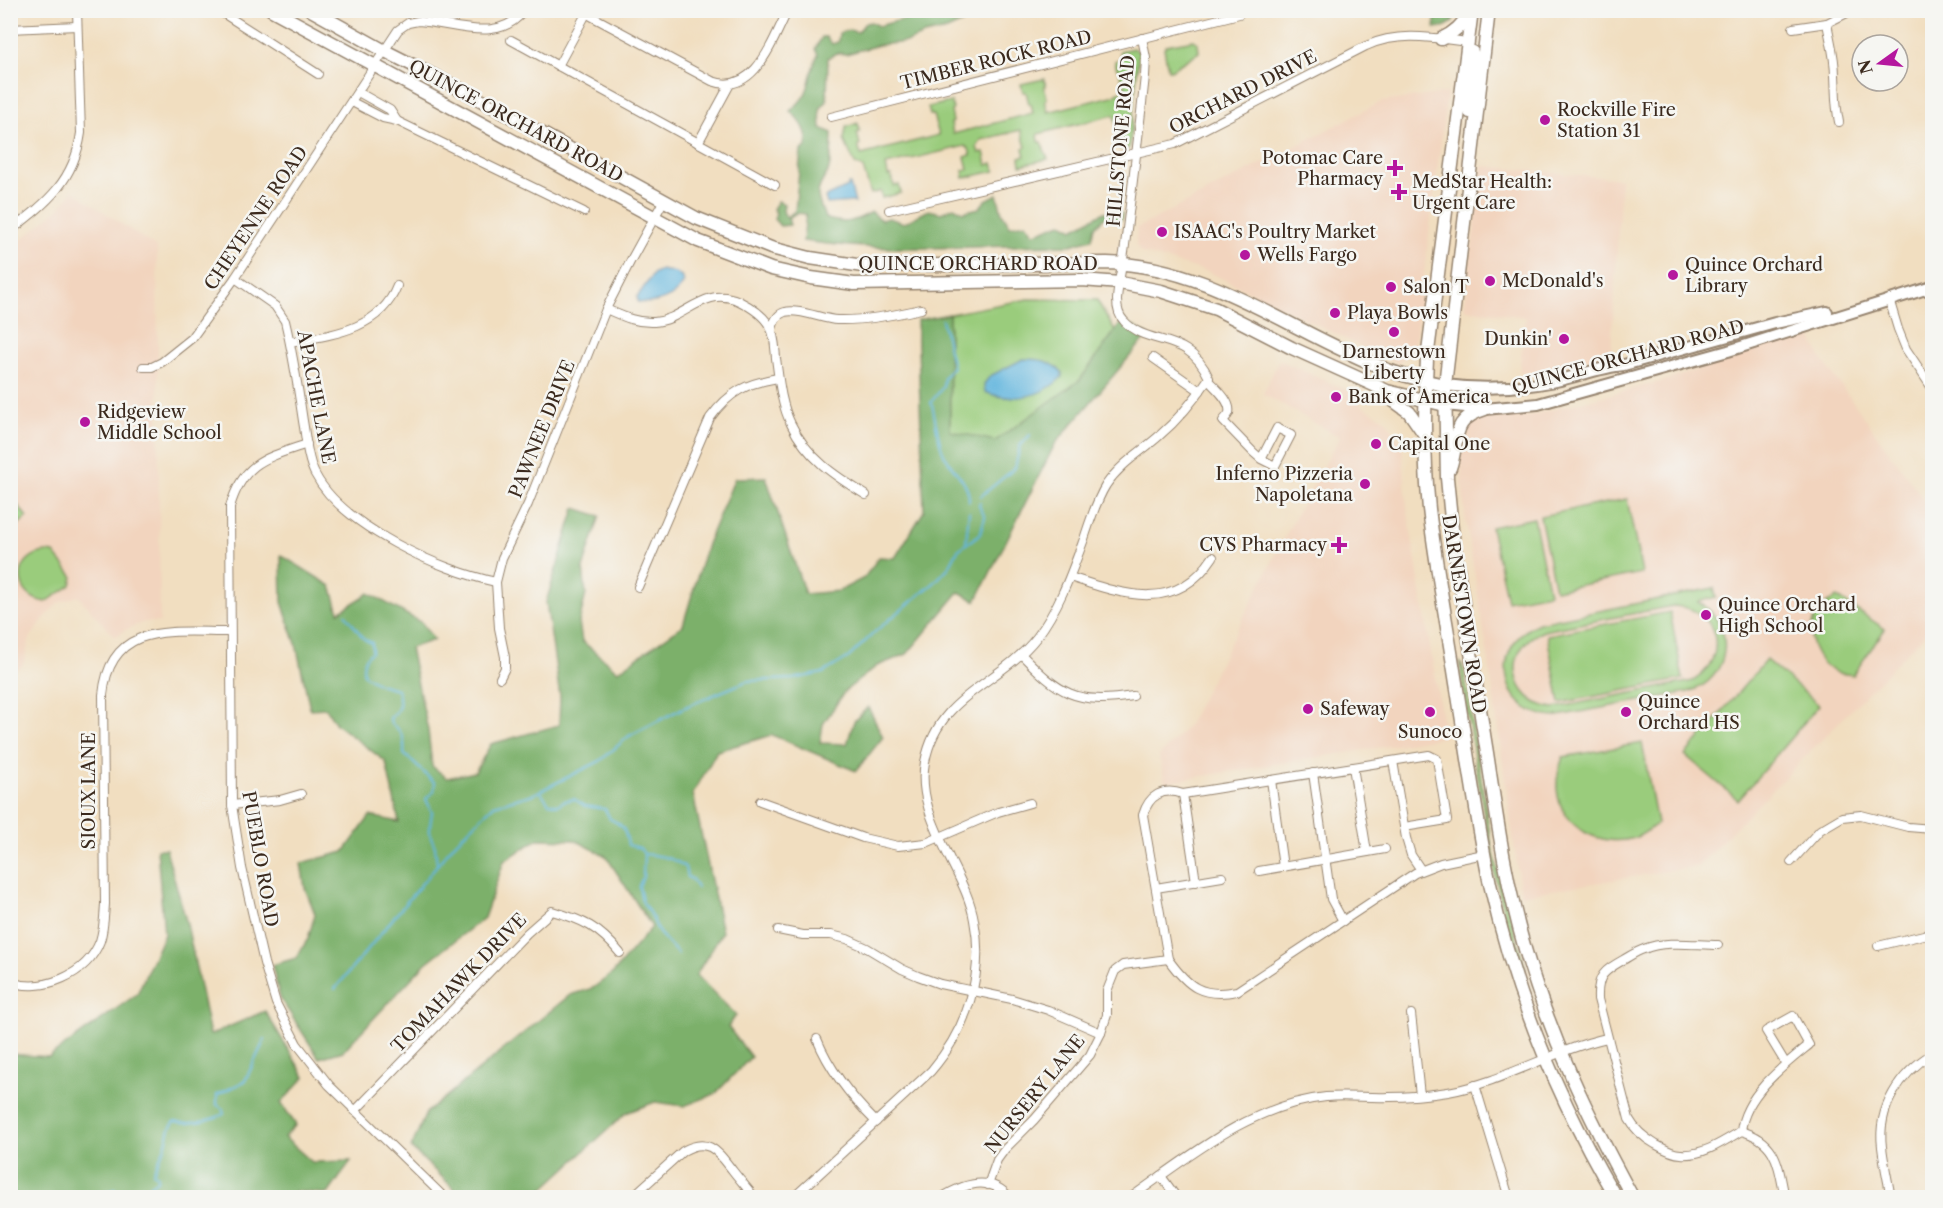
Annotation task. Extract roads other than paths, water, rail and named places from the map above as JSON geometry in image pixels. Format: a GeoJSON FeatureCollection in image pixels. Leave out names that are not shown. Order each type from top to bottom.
{"type":"FeatureCollection","features":[{"type":"Feature","properties":{"kind":"main road","name":"QUINCE ORCHARD ROAD"},"geometry":{"type":"LineString","coordinates":[[272,10],[698,242],[753,264],[829,281],[871,285],[1082,280],[1120,283],[1161,291],[1197,302],[1387,392],[1445,405]]}},
{"type":"Feature","properties":{"kind":"main road","name":"QUINCE ORCHARD ROAD"},"geometry":{"type":"LineString","coordinates":[[311,10],[696,218],[771,248],[839,263],[889,266],[1123,263],[1171,271],[1291,324],[1375,365],[1398,374],[1445,385]]}},
{"type":"Feature","properties":{"kind":"main road"},"geometry":{"type":"LineString","coordinates":[[1440,39],[1458,28],[1471,10]]}},
{"type":"Feature","properties":{"kind":"main road","name":"DARNESTOWN ROAD"},"geometry":{"type":"LineString","coordinates":[[1471,10],[1427,359],[1425,435],[1433,542],[1484,854],[1506,947],[1544,1058],[1575,1124],[1616,1197]]}},
{"type":"Feature","properties":{"kind":"main road"},"geometry":{"type":"LineString","coordinates":[[1473,145],[1469,122],[1473,54],[1468,42],[1479,24],[1480,10]]}},
{"type":"Feature","properties":{"kind":"main road","name":"DARNESTOWN ROAD"},"geometry":{"type":"LineString","coordinates":[[1489,10],[1445,385],[1447,478],[1457,564],[1508,879],[1525,950],[1560,1052],[1593,1122],[1633,1197]]}},
{"type":"Feature","properties":{"kind":"main road"},"geometry":{"type":"LineString","coordinates":[[1259,331],[1282,328],[1291,324]]}},
{"type":"Feature","properties":{"kind":"main road"},"geometry":{"type":"LineString","coordinates":[[1387,392],[1391,399],[1409,412],[1425,435]]}},
{"type":"Feature","properties":{"kind":"main road"},"geometry":{"type":"LineString","coordinates":[[1447,478],[1458,429],[1465,420],[1485,409]]}},
{"type":"Feature","properties":{"kind":"street"},"geometry":{"type":"LineString","coordinates":[[10,231],[49,201],[61,186],[78,150],[81,124],[77,10]]}},
{"type":"Feature","properties":{"kind":"street"},"geometry":{"type":"LineString","coordinates":[[218,10],[318,74]]}},
{"type":"Feature","properties":{"kind":"street","name":"CHEYENNE ROAD"},"geometry":{"type":"LineString","coordinates":[[143,367],[152,367],[162,362],[192,338],[235,278],[398,30],[413,21],[496,30],[515,22],[524,10]]}},
{"type":"Feature","properties":{"kind":"street"},"geometry":{"type":"LineString","coordinates":[[558,66],[583,12],[712,81],[730,84],[745,80],[757,67],[788,10]]}},
{"type":"Feature","properties":{"kind":"street"},"geometry":{"type":"LineString","coordinates":[[1793,28],[1827,23],[1853,10]]}},
{"type":"Feature","properties":{"kind":"street","name":"TIMBER ROCK ROAD"},"geometry":{"type":"LineString","coordinates":[[831,117],[1239,14]]}},
{"type":"Feature","properties":{"kind":"street"},"geometry":{"type":"LineString","coordinates":[[1827,23],[1833,50],[1834,97],[1839,122]]}},
{"type":"Feature","properties":{"kind":"street"},"geometry":{"type":"LineString","coordinates":[[10,29],[77,26]]}},
{"type":"Feature","properties":{"kind":"street","name":"ORCHARD DRIVE"},"geometry":{"type":"LineString","coordinates":[[888,210],[1137,154],[1185,140],[1378,41],[1407,36],[1468,42]]}},
{"type":"Feature","properties":{"kind":"street","name":"HILLSTONE ROAD"},"geometry":{"type":"LineString","coordinates":[[1142,38],[1146,68],[1117,301],[1118,311],[1131,328],[1180,345],[1196,357],[1204,367],[1208,380]]}},
{"type":"Feature","properties":{"kind":"street"},"geometry":{"type":"LineString","coordinates":[[511,40],[775,185]]}},
{"type":"Feature","properties":{"kind":"street"},"geometry":{"type":"LineString","coordinates":[[698,143],[730,84]]}},
{"type":"Feature","properties":{"kind":"street"},"geometry":{"type":"LineString","coordinates":[[358,92],[390,110],[397,121]]}},
{"type":"Feature","properties":{"kind":"street"},"geometry":{"type":"LineString","coordinates":[[352,102],[383,118],[397,121],[584,212]]}},
{"type":"Feature","properties":{"kind":"street","name":"PAWNEE DRIVE"},"geometry":{"type":"LineString","coordinates":[[500,678],[506,668],[497,617],[496,582],[502,558],[528,504],[606,309],[664,200]]}},
{"type":"Feature","properties":{"kind":"street"},"geometry":{"type":"LineString","coordinates":[[10,212],[20,224]]}},
{"type":"Feature","properties":{"kind":"street","name":"APACHE LANE"},"geometry":{"type":"LineString","coordinates":[[235,278],[275,306],[285,321],[307,444],[314,473],[326,491],[359,522],[388,540],[472,578],[496,582]]}},
{"type":"Feature","properties":{"kind":"street"},"geometry":{"type":"LineString","coordinates":[[290,342],[323,337],[358,326],[378,314],[391,300],[396,286]]}},
{"type":"Feature","properties":{"kind":"street","name":"QUINCE ORCHARD ROAD"},"geometry":{"type":"LineString","coordinates":[[1445,405],[1485,409],[1538,404],[1728,351],[1932,286]]}},
{"type":"Feature","properties":{"kind":"street"},"geometry":{"type":"LineString","coordinates":[[606,309],[635,322],[655,322],[674,316],[701,300],[719,297],[736,300],[750,307],[765,318],[772,329]]}},
{"type":"Feature","properties":{"kind":"street"},"geometry":{"type":"LineString","coordinates":[[1889,299],[1906,349],[1932,388]]}},
{"type":"Feature","properties":{"kind":"street","name":"QUINCE ORCHARD ROAD"},"geometry":{"type":"LineString","coordinates":[[1445,385],[1492,388],[1543,383],[1611,366],[1624,365],[1776,323],[1889,299]]}},
{"type":"Feature","properties":{"kind":"street"},"geometry":{"type":"LineString","coordinates":[[866,495],[823,467],[805,447],[790,423],[778,378],[772,329],[775,319],[781,313],[789,310],[838,320],[898,314],[921,309]]}},
{"type":"Feature","properties":{"kind":"street"},"geometry":{"type":"LineString","coordinates":[[1153,358],[1200,391]]}},
{"type":"Feature","properties":{"kind":"street"},"geometry":{"type":"LineString","coordinates":[[638,587],[710,417],[729,396],[743,387],[778,378]]}},
{"type":"Feature","properties":{"kind":"street"},"geometry":{"type":"LineString","coordinates":[[793,1197],[931,1071],[946,1054],[965,1018],[973,990],[978,954],[974,920],[967,897],[928,811],[923,787],[925,762],[932,737],[951,708],[1021,654],[1034,640],[1051,617],[1070,577],[1094,511],[1108,482],[1136,454],[1179,419],[1208,380],[1228,406],[1228,413],[1223,421],[1261,459],[1275,465],[1291,435],[1277,428],[1261,459]]}},
{"type":"Feature","properties":{"kind":"street","name":"PUEBLO ROAD"},"geometry":{"type":"LineString","coordinates":[[307,444],[264,459],[245,474],[235,489],[230,507],[228,521],[232,805],[242,868],[264,963],[276,1003],[297,1044],[329,1085],[445,1197]]}},
{"type":"Feature","properties":{"kind":"street"},"geometry":{"type":"LineString","coordinates":[[1070,577],[1119,593],[1150,595],[1172,590],[1190,582],[1203,572],[1213,557]]}},
{"type":"Feature","properties":{"kind":"street","name":"SIOUX LANE"},"geometry":{"type":"LineString","coordinates":[[10,982],[27,986],[61,979],[80,967],[99,943],[105,904],[103,695],[106,676],[112,660],[125,646],[145,636],[161,633],[229,632]]}},
{"type":"Feature","properties":{"kind":"street"},"geometry":{"type":"LineString","coordinates":[[1021,654],[1046,680],[1076,696],[1094,700],[1133,696]]}},
{"type":"Feature","properties":{"kind":"street"},"geometry":{"type":"LineString","coordinates":[[1404,827],[1447,820],[1437,759],[1429,755],[1183,794],[1172,790],[1157,794],[1150,799],[1143,814],[1168,959],[1191,987],[1214,993],[1237,991],[1421,870],[1441,862],[1484,854]]}},
{"type":"Feature","properties":{"kind":"street"},"geometry":{"type":"LineString","coordinates":[[1394,760],[1408,846],[1421,870]]}},
{"type":"Feature","properties":{"kind":"street"},"geometry":{"type":"LineString","coordinates":[[1353,767],[1367,852]]}},
{"type":"Feature","properties":{"kind":"street"},"geometry":{"type":"LineString","coordinates":[[1313,773],[1331,899],[1343,921]]}},
{"type":"Feature","properties":{"kind":"street"},"geometry":{"type":"LineString","coordinates":[[1271,780],[1283,867]]}},
{"type":"Feature","properties":{"kind":"street"},"geometry":{"type":"LineString","coordinates":[[232,805],[280,800],[301,794]]}},
{"type":"Feature","properties":{"kind":"street"},"geometry":{"type":"LineString","coordinates":[[1183,794],[1196,882]]}},
{"type":"Feature","properties":{"kind":"street"},"geometry":{"type":"LineString","coordinates":[[760,801],[885,844],[915,845],[998,812],[1030,803]]}},
{"type":"Feature","properties":{"kind":"street"},"geometry":{"type":"LineString","coordinates":[[1791,862],[1821,830],[1842,817],[1861,815],[1908,828],[1932,829]]}},
{"type":"Feature","properties":{"kind":"street"},"geometry":{"type":"LineString","coordinates":[[1259,871],[1385,849]]}},
{"type":"Feature","properties":{"kind":"street"},"geometry":{"type":"LineString","coordinates":[[1156,888],[1222,877]]}},
{"type":"Feature","properties":{"kind":"street","name":"TOMAHAWK DRIVE"},"geometry":{"type":"LineString","coordinates":[[356,1111],[527,933],[552,911],[594,927],[607,937],[620,953]]}},
{"type":"Feature","properties":{"kind":"street"},"geometry":{"type":"LineString","coordinates":[[778,930],[803,935],[831,935],[847,939],[918,976],[940,984],[973,990],[1048,1010],[1101,1033]]}},
{"type":"Feature","properties":{"kind":"street"},"geometry":{"type":"LineString","coordinates":[[1878,946],[1932,933]]}},
{"type":"Feature","properties":{"kind":"street"},"geometry":{"type":"LineString","coordinates":[[1718,945],[1661,945],[1643,949],[1607,968],[1600,978],[1598,999],[1629,1119],[1634,1129],[1650,1141],[1679,1155],[1692,1154],[1722,1143],[1741,1131],[1745,1113],[1757,1095],[1809,1045],[1792,1016],[1766,1030],[1786,1065]]}},
{"type":"Feature","properties":{"kind":"street","name":"NURSERY LANE"},"geometry":{"type":"LineString","coordinates":[[988,1185],[997,1160],[1005,1149],[1034,1120],[1090,1055],[1107,1015],[1107,991],[1115,971],[1123,965],[1168,959]]}},
{"type":"Feature","properties":{"kind":"street"},"geometry":{"type":"LineString","coordinates":[[1411,1014],[1420,1095]]}},
{"type":"Feature","properties":{"kind":"street"},"geometry":{"type":"LineString","coordinates":[[1130,1197],[1221,1134],[1256,1116],[1294,1103],[1325,1097],[1390,1097],[1449,1092],[1509,1074],[1560,1052],[1607,1038]]}},
{"type":"Feature","properties":{"kind":"street"},"geometry":{"type":"LineString","coordinates":[[817,1039],[824,1057],[838,1078],[876,1122]]}},
{"type":"Feature","properties":{"kind":"street"},"geometry":{"type":"LineString","coordinates":[[1891,1197],[1881,1145],[1882,1123],[1886,1108],[1899,1082],[1917,1063],[1932,1054]]}},
{"type":"Feature","properties":{"kind":"street"},"geometry":{"type":"LineString","coordinates":[[1475,1085],[1509,1197]]}},
{"type":"Feature","properties":{"kind":"street"},"geometry":{"type":"LineString","coordinates":[[1741,1131],[1757,1136],[1768,1144],[1775,1154],[1785,1197]]}},
{"type":"Feature","properties":{"kind":"street"},"geometry":{"type":"LineString","coordinates":[[631,1197],[683,1151],[701,1145],[718,1152],[755,1197]]}},
{"type":"Feature","properties":{"kind":"street"},"geometry":{"type":"LineString","coordinates":[[1161,1176],[1177,1197]]}},
{"type":"Feature","properties":{"kind":"street"},"geometry":{"type":"LineString","coordinates":[[941,1197],[971,1183],[1004,1190],[1010,1197]]}},
{"type":"Feature","properties":{"kind":"water"},"geometry":{"type":"Polygon","coordinates":[[[850,184],[855,203],[827,204],[825,197],[848,187],[850,184]]]}},
{"type":"Feature","properties":{"kind":"water"},"geometry":{"type":"Polygon","coordinates":[[[661,270],[675,273],[684,282],[676,292],[665,299],[638,302],[637,297],[654,273],[661,270]]]}},
{"type":"Feature","properties":{"kind":"water"},"geometry":{"type":"Polygon","coordinates":[[[1023,359],[1049,363],[1062,372],[1062,377],[1046,389],[1026,396],[1006,397],[985,392],[984,384],[990,376],[1023,359]]]}},
{"type":"Feature","properties":{"kind":"waterway"},"geometry":{"type":"LineString","coordinates":[[942,320],[953,367],[944,377],[943,387],[931,402],[942,450],[967,488],[969,501]]}},
{"type":"Feature","properties":{"kind":"waterway"},"geometry":{"type":"LineString","coordinates":[[981,496],[1015,468],[1020,446],[1030,435]]}},
{"type":"Feature","properties":{"kind":"waterway"},"geometry":{"type":"LineString","coordinates":[[335,989],[456,842],[494,805],[534,794],[600,761],[629,736],[683,708],[747,681],[793,679],[823,673],[849,657],[878,629],[934,583],[949,567],[958,550],[980,534],[985,517],[979,506],[980,502]]}},
{"type":"Feature","properties":{"kind":"waterway"},"geometry":{"type":"LineString","coordinates":[[966,542],[969,512]]}},
{"type":"Feature","properties":{"kind":"waterway"},"geometry":{"type":"LineString","coordinates":[[346,615],[364,639],[372,643],[372,652],[364,662],[364,675],[379,684],[397,689],[399,705],[390,718],[391,724],[402,736],[404,754],[435,783],[434,791],[426,799],[432,812],[429,832],[435,847],[437,864]]}},
{"type":"Feature","properties":{"kind":"waterway"},"geometry":{"type":"LineString","coordinates":[[540,791],[549,803],[558,805],[574,799],[585,806],[605,809],[610,819],[624,829],[628,845],[640,848],[644,854],[666,858],[685,867],[687,877],[692,879],[697,888]]}},
{"type":"Feature","properties":{"kind":"waterway"},"geometry":{"type":"LineString","coordinates":[[644,854],[643,877],[639,886],[642,901],[659,933],[678,954]]}},
{"type":"Feature","properties":{"kind":"waterway"},"geometry":{"type":"LineString","coordinates":[[149,1186],[157,1180],[158,1176],[153,1172],[165,1147],[170,1128],[175,1121],[193,1123],[224,1114],[222,1108],[217,1105],[217,1095],[245,1081],[265,1039]]}},
{"type":"Feature","properties":{"kind":"waterway"},"geometry":{"type":"LineString","coordinates":[[94,1198],[115,1189]]}},
{"type":"Feature","properties":{"kind":"place","name":"Rockville Fire Station 31"},"geometry":{"type":"Point","coordinates":[1545,120]}},
{"type":"Feature","properties":{"kind":"place","name":"Potomac Care Pharmacy"},"geometry":{"type":"Point","coordinates":[1395,168]}},
{"type":"Feature","properties":{"kind":"place","name":"MedStar Health: Urgent Care"},"geometry":{"type":"Point","coordinates":[1399,192]}},
{"type":"Feature","properties":{"kind":"place","name":"ISAAC's Poultry Market"},"geometry":{"type":"Point","coordinates":[1162,232]}},
{"type":"Feature","properties":{"kind":"place","name":"Wells Fargo"},"geometry":{"type":"Point","coordinates":[1245,255]}},
{"type":"Feature","properties":{"kind":"place","name":"Quince Orchard Library"},"geometry":{"type":"Point","coordinates":[1673,275]}},
{"type":"Feature","properties":{"kind":"place","name":"McDonald's"},"geometry":{"type":"Point","coordinates":[1490,281]}},
{"type":"Feature","properties":{"kind":"place","name":"Salon T"},"geometry":{"type":"Point","coordinates":[1391,287]}},
{"type":"Feature","properties":{"kind":"place","name":"Playa Bowls"},"geometry":{"type":"Point","coordinates":[1335,313]}},
{"type":"Feature","properties":{"kind":"place","name":"Darnestown Liberty"},"geometry":{"type":"Point","coordinates":[1394,332]}},
{"type":"Feature","properties":{"kind":"place","name":"Dunkin'"},"geometry":{"type":"Point","coordinates":[1564,339]}},
{"type":"Feature","properties":{"kind":"place","name":"Bank of America"},"geometry":{"type":"Point","coordinates":[1336,397]}},
{"type":"Feature","properties":{"kind":"place","name":"Ridgeview Middle School"},"geometry":{"type":"Point","coordinates":[85,422]}},
{"type":"Feature","properties":{"kind":"place","name":"Capital One"},"geometry":{"type":"Point","coordinates":[1376,444]}},
{"type":"Feature","properties":{"kind":"place","name":"Inferno Pizzeria Napoletana"},"geometry":{"type":"Point","coordinates":[1365,484]}},
{"type":"Feature","properties":{"kind":"place","name":"CVS Pharmacy"},"geometry":{"type":"Point","coordinates":[1339,545]}},
{"type":"Feature","properties":{"kind":"place","name":"Quince Orchard High School"},"geometry":{"type":"Point","coordinates":[1706,615]}},
{"type":"Feature","properties":{"kind":"place","name":"Safeway"},"geometry":{"type":"Point","coordinates":[1308,709]}},
{"type":"Feature","properties":{"kind":"place","name":"Sunoco"},"geometry":{"type":"Point","coordinates":[1430,712]}},
{"type":"Feature","properties":{"kind":"place","name":"Quince Orchard HS"},"geometry":{"type":"Point","coordinates":[1626,712]}}]}
